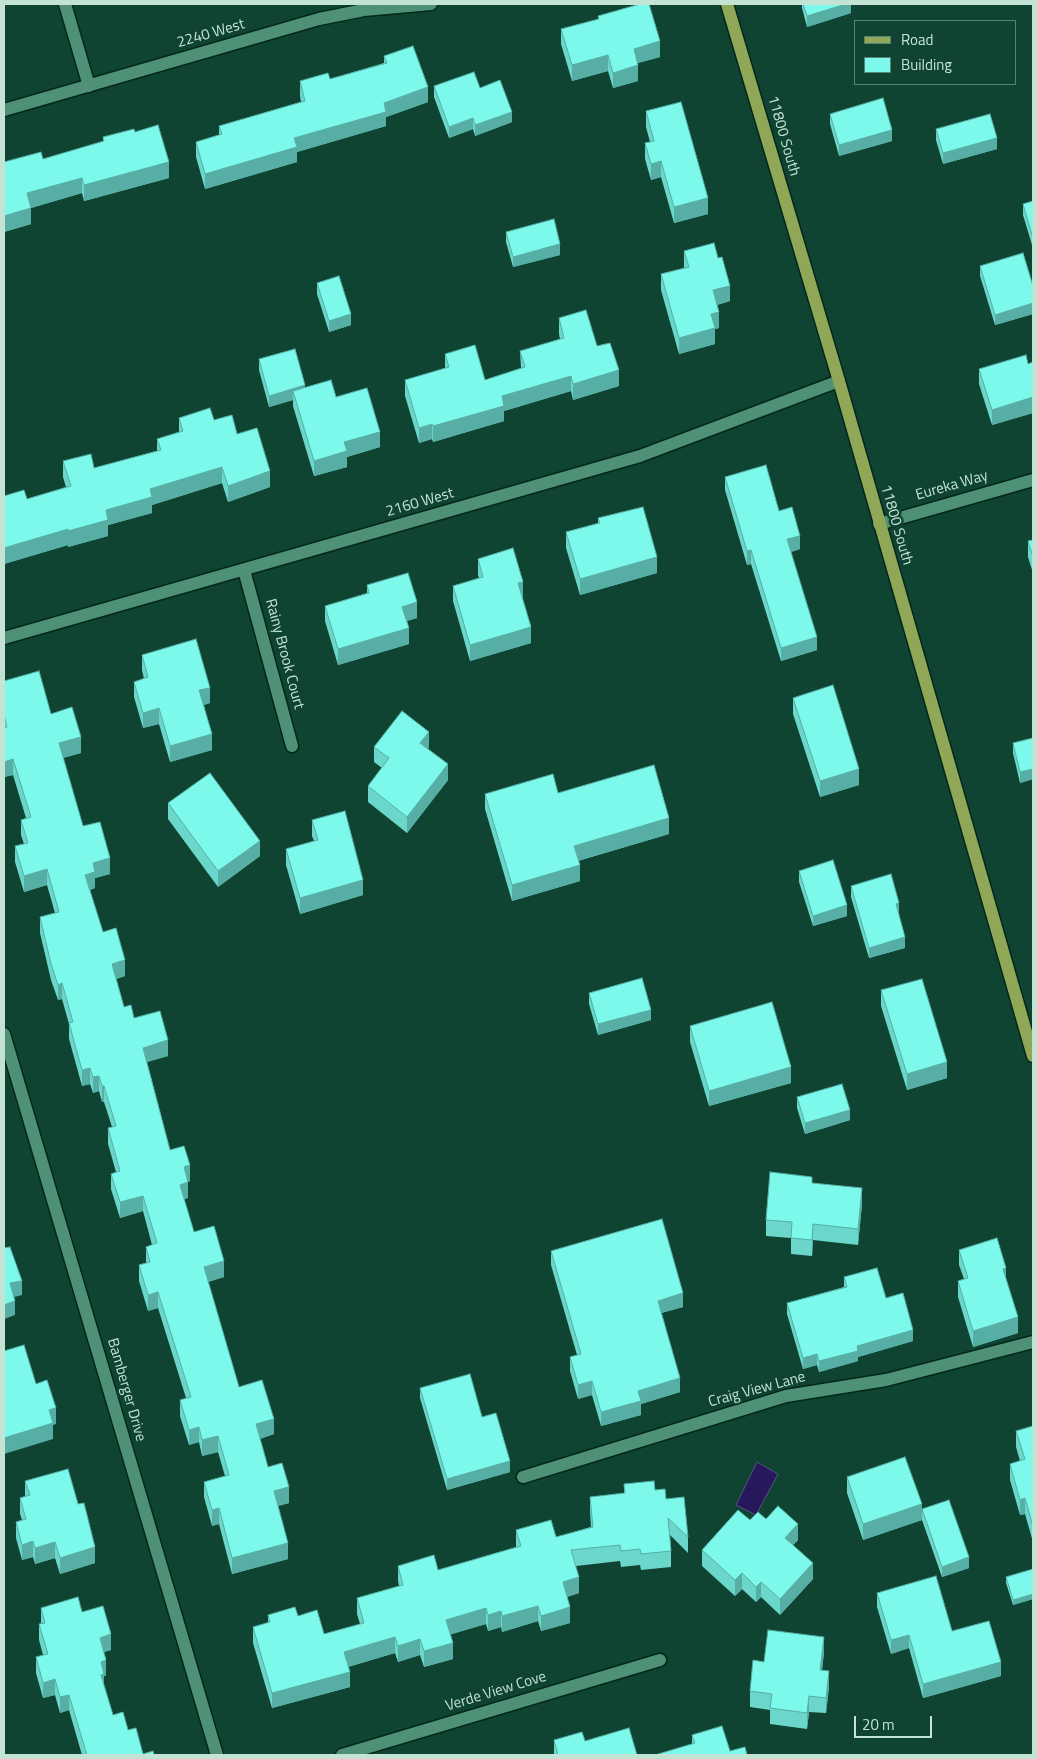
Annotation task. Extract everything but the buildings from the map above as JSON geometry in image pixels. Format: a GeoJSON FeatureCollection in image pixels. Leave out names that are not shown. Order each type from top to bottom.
{"type":"FeatureCollection","features":[{"type":"Feature","properties":{"kind":"main road","name":"11800 South"},"geometry":{"type":"LineString","coordinates":[[727,4],[839,381],[1033,1056]]}},
{"type":"Feature","properties":{"kind":"street"},"geometry":{"type":"LineString","coordinates":[[65,4],[89,86]]}},
{"type":"Feature","properties":{"kind":"street","name":"2240 West"},"geometry":{"type":"LineString","coordinates":[[4,110],[319,19],[364,10],[431,4]]}},
{"type":"Feature","properties":{"kind":"street","name":"2160 West"},"geometry":{"type":"LineString","coordinates":[[4,638],[640,456],[839,381]]}},
{"type":"Feature","properties":{"kind":"street","name":"Eureka Way"},"geometry":{"type":"LineString","coordinates":[[879,524],[1033,480]]}},
{"type":"Feature","properties":{"kind":"street","name":"Rainy Brook Court"},"geometry":{"type":"LineString","coordinates":[[244,570],[292,746]]}},
{"type":"Feature","properties":{"kind":"street","name":"Bamberger Drive"},"geometry":{"type":"LineString","coordinates":[[4,1034],[217,1755]]}},
{"type":"Feature","properties":{"kind":"street","name":"Craig View Lane"},"geometry":{"type":"LineString","coordinates":[[522,1477],[786,1396],[886,1380],[1033,1342]]}},
{"type":"Feature","properties":{"kind":"street","name":"Verde View Cove"},"geometry":{"type":"LineString","coordinates":[[342,1755],[660,1660]]}},
{"type":"Feature","properties":{"kind":"shaded area"},"geometry":{"type":"Polygon","coordinates":[[[757,1462],[778,1474],[756,1515],[736,1505],[757,1462]]]}}]}
